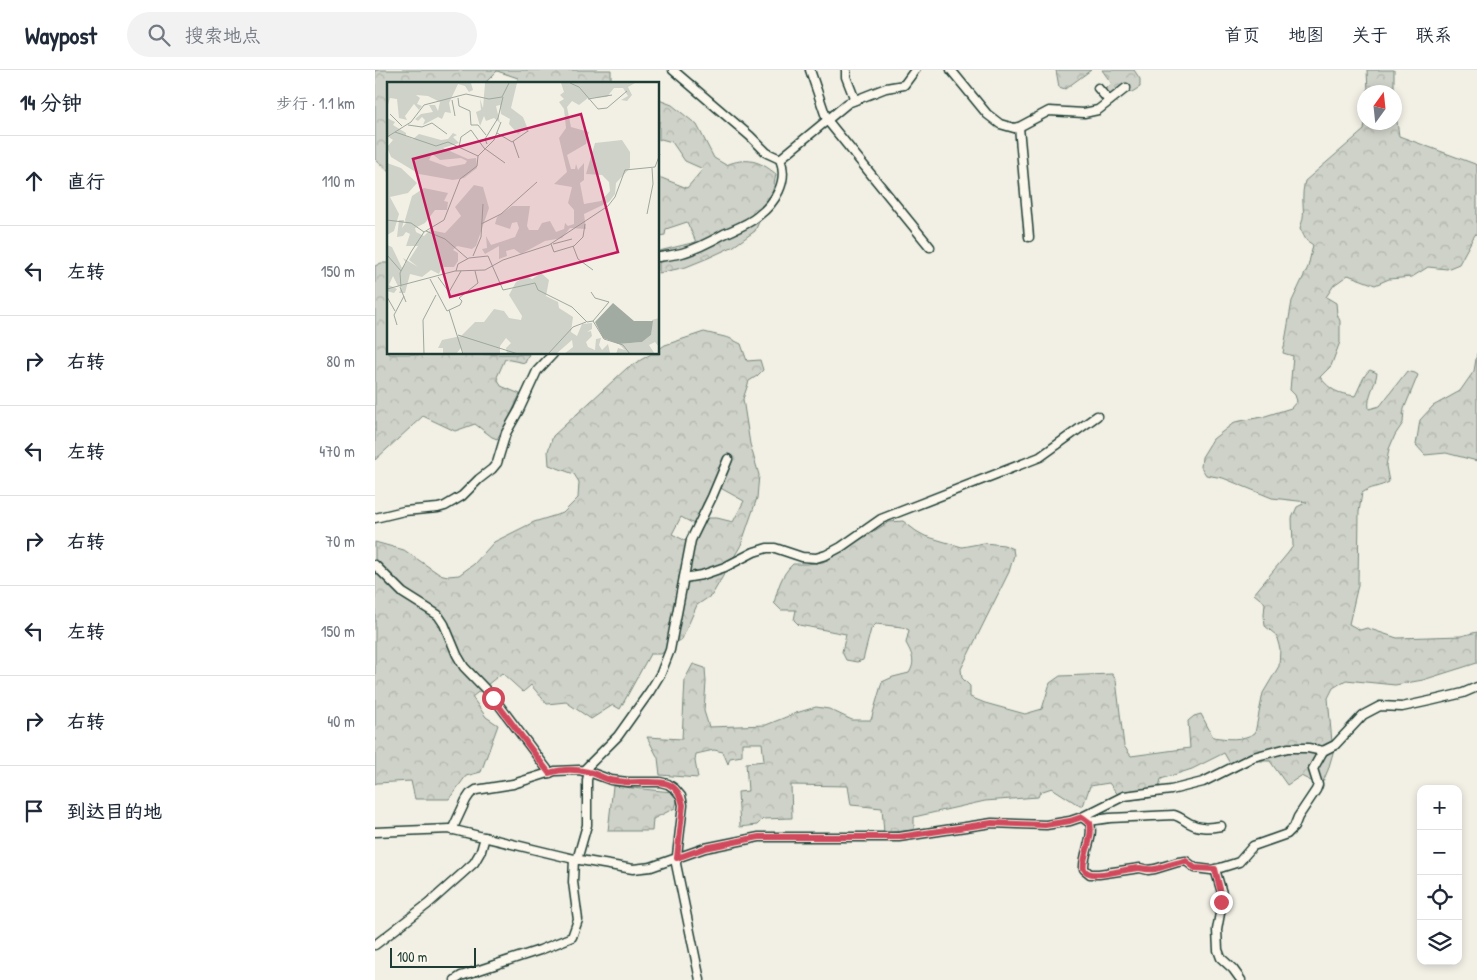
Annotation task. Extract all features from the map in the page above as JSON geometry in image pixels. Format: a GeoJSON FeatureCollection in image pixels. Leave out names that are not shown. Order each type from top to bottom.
{"type":"FeatureCollection","features":[{"type":"Feature","properties":{"kind":"street"},"geometry":{"type":"LineString","coordinates":[[810,70],[827,120],[930,247]]}},
{"type":"Feature","properties":{"kind":"street"},"geometry":{"type":"LineString","coordinates":[[846,70],[846,77],[855,100]]}},
{"type":"Feature","properties":{"kind":"street"},"geometry":{"type":"LineString","coordinates":[[780,159],[848,103],[886,88],[904,84],[915,70]]}},
{"type":"Feature","properties":{"kind":"street"},"geometry":{"type":"LineString","coordinates":[[951,70],[987,114],[1000,124],[1013,128],[1019,127],[1049,112],[1084,113],[1098,110],[1126,88]]}},
{"type":"Feature","properties":{"kind":"street"},"geometry":{"type":"LineString","coordinates":[[660,257],[682,253],[703,246],[757,218],[772,202],[778,192],[783,176],[783,167],[780,159],[767,153],[751,136],[674,71]]}},
{"type":"Feature","properties":{"kind":"street"},"geometry":{"type":"LineString","coordinates":[[1098,88],[1109,101]]}},
{"type":"Feature","properties":{"kind":"street"},"geometry":{"type":"LineString","coordinates":[[1019,127],[1029,237]]}},
{"type":"Feature","properties":{"kind":"street"},"geometry":{"type":"LineString","coordinates":[[375,518],[404,510],[445,506],[462,496],[492,469],[497,463],[506,433],[537,371],[552,355]]}},
{"type":"Feature","properties":{"kind":"street"},"geometry":{"type":"LineString","coordinates":[[684,578],[702,575],[725,567],[754,552],[767,548],[775,548],[802,558],[817,558],[826,555],[881,519],[1041,457],[1097,416]]}},
{"type":"Feature","properties":{"kind":"street"},"geometry":{"type":"LineString","coordinates":[[455,980],[461,976],[540,950],[572,937],[578,920],[573,882],[575,859],[587,825],[586,771],[618,736],[661,673],[670,650],[691,540],[728,460]]}},
{"type":"Feature","properties":{"kind":"street"},"geometry":{"type":"LineString","coordinates":[[375,565],[403,593],[438,615],[464,667],[493,698],[549,773]]}},
{"type":"Feature","properties":{"kind":"street"},"geometry":{"type":"LineString","coordinates":[[1085,819],[1091,828],[1084,869],[1090,874],[1139,868],[1148,870],[1186,861],[1195,868],[1215,869],[1239,862],[1253,846],[1291,831],[1318,785],[1313,769],[1323,751],[1335,745],[1363,715],[1380,706],[1402,707],[1463,693],[1477,687]]}},
{"type":"Feature","properties":{"kind":"street"},"geometry":{"type":"LineString","coordinates":[[1085,819],[1124,796],[1171,790],[1203,782],[1253,758],[1288,748],[1308,748],[1323,751]]}},
{"type":"Feature","properties":{"kind":"street"},"geometry":{"type":"LineString","coordinates":[[452,830],[466,800],[476,790],[513,784],[555,771],[586,771],[611,780],[668,784],[681,796],[683,805],[675,864],[701,980]]}},
{"type":"Feature","properties":{"kind":"street"},"geometry":{"type":"LineString","coordinates":[[375,832],[452,830],[575,859],[633,869],[651,867],[705,848],[759,837],[899,837],[992,823],[1045,825],[1085,819],[1174,815],[1199,827],[1221,826]]}},
{"type":"Feature","properties":{"kind":"street"},"geometry":{"type":"LineString","coordinates":[[375,946],[428,904],[474,863],[481,851],[485,837]]}},
{"type":"Feature","properties":{"kind":"street"},"geometry":{"type":"LineString","coordinates":[[1215,869],[1221,893],[1217,930],[1218,950],[1221,958],[1241,980]]}},
{"type":"Feature","properties":{"kind":"green space"},"geometry":{"type":"Polygon","coordinates":[[[375,70],[611,70],[611,82],[517,82],[518,78],[497,71],[486,82],[387,82],[387,170],[375,159],[375,70]]]}},
{"type":"Feature","properties":{"kind":"green space"},"geometry":{"type":"Polygon","coordinates":[[[1056,70],[1091,70],[1065,89],[1059,87],[1056,70]]]}},
{"type":"Feature","properties":{"kind":"green space"},"geometry":{"type":"Polygon","coordinates":[[[1102,70],[1134,70],[1140,79],[1140,87],[1132,92],[1112,96],[1104,90],[1112,84],[1102,70]]]}},
{"type":"Feature","properties":{"kind":"green space"},"geometry":{"type":"Polygon","coordinates":[[[1367,70],[1394,70],[1394,85],[1368,85],[1367,70]]]}},
{"type":"Feature","properties":{"kind":"green space"},"geometry":{"type":"Polygon","coordinates":[[[660,100],[672,105],[697,125],[714,158],[726,165],[740,161],[752,161],[776,174],[773,190],[755,231],[734,246],[708,258],[686,267],[660,273],[660,251],[696,242],[687,222],[666,229],[665,235],[660,236],[660,177],[687,188],[703,169],[685,161],[672,142],[661,139],[660,100]]]}},
{"type":"Feature","properties":{"kind":"green space"},"geometry":{"type":"Polygon","coordinates":[[[1364,130],[1398,130],[1399,136],[1477,166],[1477,232],[1459,264],[1447,269],[1428,267],[1412,277],[1389,279],[1375,285],[1348,275],[1334,285],[1326,297],[1336,303],[1340,321],[1340,342],[1331,366],[1320,377],[1331,388],[1355,396],[1368,372],[1370,370],[1377,373],[1369,399],[1369,409],[1380,406],[1407,371],[1418,375],[1404,409],[1403,423],[1389,449],[1386,466],[1389,482],[1362,493],[1359,512],[1358,585],[1349,624],[1360,630],[1367,628],[1397,638],[1461,636],[1477,632],[1477,663],[1423,680],[1395,685],[1346,680],[1333,688],[1328,698],[1333,753],[1321,786],[1301,776],[1287,785],[1270,761],[1254,761],[1235,772],[1224,753],[1192,769],[1161,779],[1157,797],[1123,801],[1109,783],[1090,786],[1083,806],[1080,806],[1052,788],[1040,792],[1038,797],[985,801],[914,817],[914,830],[884,833],[882,808],[851,805],[848,786],[791,785],[792,818],[763,819],[757,825],[740,827],[738,792],[748,791],[746,763],[764,761],[762,743],[742,743],[742,756],[730,758],[728,764],[723,752],[714,750],[696,754],[695,761],[698,778],[660,775],[658,758],[647,737],[682,739],[685,679],[693,664],[705,668],[704,711],[709,727],[766,725],[816,707],[829,709],[852,720],[871,720],[882,682],[909,673],[911,669],[912,658],[906,643],[909,630],[902,627],[876,624],[871,629],[863,660],[857,662],[846,660],[842,652],[846,634],[799,625],[794,620],[796,610],[781,610],[774,603],[783,577],[793,564],[823,562],[889,522],[903,521],[925,536],[962,547],[984,543],[1004,545],[1013,549],[1014,555],[1009,572],[961,669],[962,678],[970,686],[970,697],[1025,714],[1042,709],[1050,683],[1060,676],[1112,674],[1116,680],[1124,746],[1131,756],[1190,748],[1188,721],[1194,716],[1201,714],[1213,737],[1240,738],[1255,733],[1263,693],[1279,666],[1280,649],[1276,635],[1265,626],[1265,603],[1254,594],[1293,546],[1292,518],[1297,507],[1307,502],[1272,498],[1223,478],[1206,475],[1201,467],[1202,457],[1213,439],[1235,422],[1262,417],[1291,408],[1297,401],[1295,395],[1290,390],[1293,356],[1283,353],[1292,301],[1308,267],[1313,245],[1306,240],[1300,228],[1303,214],[1305,181],[1364,130]]]}},
{"type":"Feature","properties":{"kind":"green space"},"geometry":{"type":"Polygon","coordinates":[[[387,263],[387,355],[529,355],[525,363],[505,359],[497,377],[501,386],[520,394],[508,421],[497,439],[475,424],[455,431],[423,416],[375,460],[375,266],[387,263]]]}},
{"type":"Feature","properties":{"kind":"green space"},"geometry":{"type":"Polygon","coordinates":[[[704,332],[729,338],[741,344],[747,361],[760,360],[763,370],[749,381],[743,399],[750,444],[759,475],[757,498],[741,545],[712,595],[697,605],[682,639],[661,654],[650,654],[620,709],[613,705],[591,719],[566,702],[547,704],[531,685],[523,692],[502,673],[472,697],[486,717],[498,725],[481,772],[466,776],[449,799],[415,799],[411,781],[375,784],[375,542],[404,550],[439,574],[448,576],[459,575],[474,564],[494,542],[534,522],[563,513],[578,498],[579,482],[574,474],[549,465],[548,451],[553,436],[627,368],[649,355],[660,355],[660,348],[704,332]],[[715,485],[694,524],[681,517],[672,534],[692,544],[705,518],[717,518],[733,522],[744,501],[715,485]]]}},
{"type":"Feature","properties":{"kind":"green space"},"geometry":{"type":"Polygon","coordinates":[[[1477,353],[1477,461],[1446,453],[1425,455],[1416,445],[1420,420],[1433,406],[1460,391],[1474,371],[1477,353]]]}},
{"type":"Feature","properties":{"kind":"green space"},"geometry":{"type":"Polygon","coordinates":[[[613,786],[672,792],[678,798],[675,808],[653,819],[652,831],[608,831],[613,786]]]}},
{"type":"Feature","properties":{"kind":"route"},"geometry":{"type":"LineString","coordinates":[[493,698],[549,773],[579,770],[611,780],[646,783],[660,782],[668,784],[675,789],[681,796],[683,805],[677,858],[705,848],[759,837],[899,837],[992,823],[1045,825],[1082,817],[1090,823],[1091,828],[1084,863],[1084,869],[1090,874],[1139,868],[1148,870],[1186,861],[1195,868],[1215,869],[1221,893],[1221,902]]}}]}
